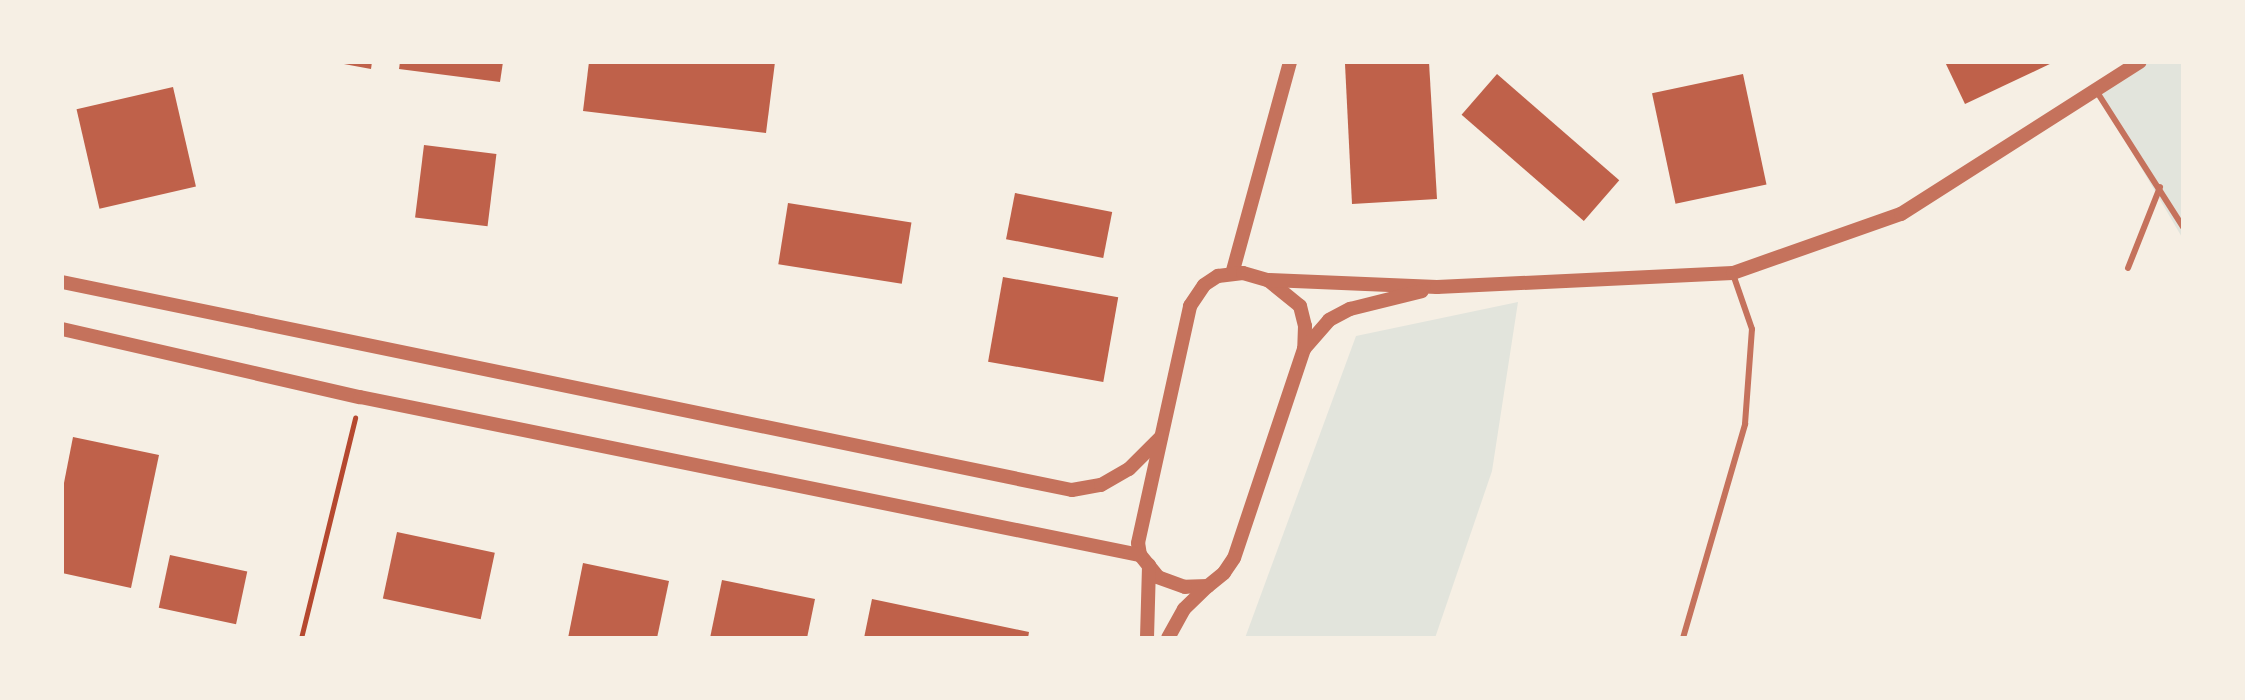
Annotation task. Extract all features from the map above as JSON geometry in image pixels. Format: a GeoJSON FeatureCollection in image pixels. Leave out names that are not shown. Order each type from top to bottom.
{"type":"FeatureCollection","features":[{"type":"Feature","properties":{"kind":"street"},"geometry":{"type":"LineString","coordinates":[[1232,274],[1290,62]]}},
{"type":"Feature","properties":{"kind":"street"},"geometry":{"type":"LineString","coordinates":[[1147,638],[1144,560],[1138,543],[1190,306],[1204,285],[1218,276],[1243,273],[1268,280],[1437,287],[1733,273],[1901,214],[2140,62]]}},
{"type":"Feature","properties":{"kind":"street"},"geometry":{"type":"LineString","coordinates":[[1168,638],[1184,609],[1224,573],[1234,558],[1304,349],[1305,326],[1300,306],[1268,280]]}},
{"type":"Feature","properties":{"kind":"street"},"geometry":{"type":"LineString","coordinates":[[62,282],[1072,490],[1101,485],[1129,469],[1162,437]]}},
{"type":"Feature","properties":{"kind":"street"},"geometry":{"type":"LineString","coordinates":[[1304,349],[1329,320],[1350,309],[1437,287]]}},
{"type":"Feature","properties":{"kind":"street"},"geometry":{"type":"LineString","coordinates":[[62,329],[360,397],[1144,560],[1158,577],[1185,587],[1208,586]]}},
{"type":"Feature","properties":{"kind":"lane"},"geometry":{"type":"LineString","coordinates":[[2095,89],[2183,227]]}},
{"type":"Feature","properties":{"kind":"lane"},"geometry":{"type":"LineString","coordinates":[[2128,268],[2160,187]]}},
{"type":"Feature","properties":{"kind":"lane"},"geometry":{"type":"LineString","coordinates":[[1683,638],[1745,424],[1752,329],[1733,273]]}},
{"type":"Feature","properties":{"kind":"path"},"geometry":{"type":"LineString","coordinates":[[301,638],[360,397]]}},
{"type":"Feature","properties":{"kind":"shaded area"},"geometry":{"type":"Polygon","coordinates":[[[2140,62],[2183,62],[2183,239],[2095,89],[2140,62]]]}},
{"type":"Feature","properties":{"kind":"shaded area"},"geometry":{"type":"Polygon","coordinates":[[[1518,302],[1492,471],[1435,638],[1245,638],[1356,336],[1518,302]]]}},
{"type":"Feature","properties":{"kind":"building"},"geometry":{"type":"Polygon","coordinates":[[[333,62],[372,62],[371,69],[333,62]]]}},
{"type":"Feature","properties":{"kind":"building"},"geometry":{"type":"Polygon","coordinates":[[[400,62],[503,62],[500,82],[399,69],[400,62]]]}},
{"type":"Feature","properties":{"kind":"building"},"geometry":{"type":"Polygon","coordinates":[[[589,62],[775,62],[766,133],[583,111],[589,62]]]}},
{"type":"Feature","properties":{"kind":"building"},"geometry":{"type":"Polygon","coordinates":[[[1429,62],[1437,199],[1352,204],[1345,64],[1429,62]]]}},
{"type":"Feature","properties":{"kind":"building"},"geometry":{"type":"Polygon","coordinates":[[[1945,62],[2054,62],[1965,104],[1945,62]]]}},
{"type":"Feature","properties":{"kind":"building"},"geometry":{"type":"Polygon","coordinates":[[[1497,74],[1619,180],[1584,221],[1462,115],[1497,74]]]}},
{"type":"Feature","properties":{"kind":"building"},"geometry":{"type":"Polygon","coordinates":[[[1743,74],[1766,185],[1676,204],[1652,93],[1743,74]]]}},
{"type":"Feature","properties":{"kind":"building"},"geometry":{"type":"Polygon","coordinates":[[[173,87],[196,186],[99,209],[77,109],[173,87]]]}},
{"type":"Feature","properties":{"kind":"building"},"geometry":{"type":"Polygon","coordinates":[[[424,145],[496,154],[488,226],[415,217],[424,145]]]}},
{"type":"Feature","properties":{"kind":"building"},"geometry":{"type":"Polygon","coordinates":[[[1015,193],[1112,212],[1103,258],[1006,239],[1015,193]]]}},
{"type":"Feature","properties":{"kind":"building"},"geometry":{"type":"Polygon","coordinates":[[[788,203],[911,223],[902,284],[778,264],[788,203]]]}},
{"type":"Feature","properties":{"kind":"building"},"geometry":{"type":"Polygon","coordinates":[[[1003,277],[1118,297],[1103,382],[988,362],[1003,277]]]}},
{"type":"Feature","properties":{"kind":"building"},"geometry":{"type":"Polygon","coordinates":[[[73,437],[159,455],[131,588],[62,573],[62,493],[73,437]]]}},
{"type":"Feature","properties":{"kind":"building"},"geometry":{"type":"Polygon","coordinates":[[[397,532],[495,553],[481,619],[383,599],[397,532]]]}},
{"type":"Feature","properties":{"kind":"building"},"geometry":{"type":"Polygon","coordinates":[[[170,555],[247,571],[236,624],[159,608],[170,555]]]}},
{"type":"Feature","properties":{"kind":"building"},"geometry":{"type":"Polygon","coordinates":[[[583,563],[669,581],[657,638],[568,638],[583,563]]]}},
{"type":"Feature","properties":{"kind":"building"},"geometry":{"type":"Polygon","coordinates":[[[722,580],[815,599],[807,638],[710,638],[722,580]]]}},
{"type":"Feature","properties":{"kind":"building"},"geometry":{"type":"Polygon","coordinates":[[[872,599],[1029,632],[1028,638],[864,638],[872,599]]]}}]}
